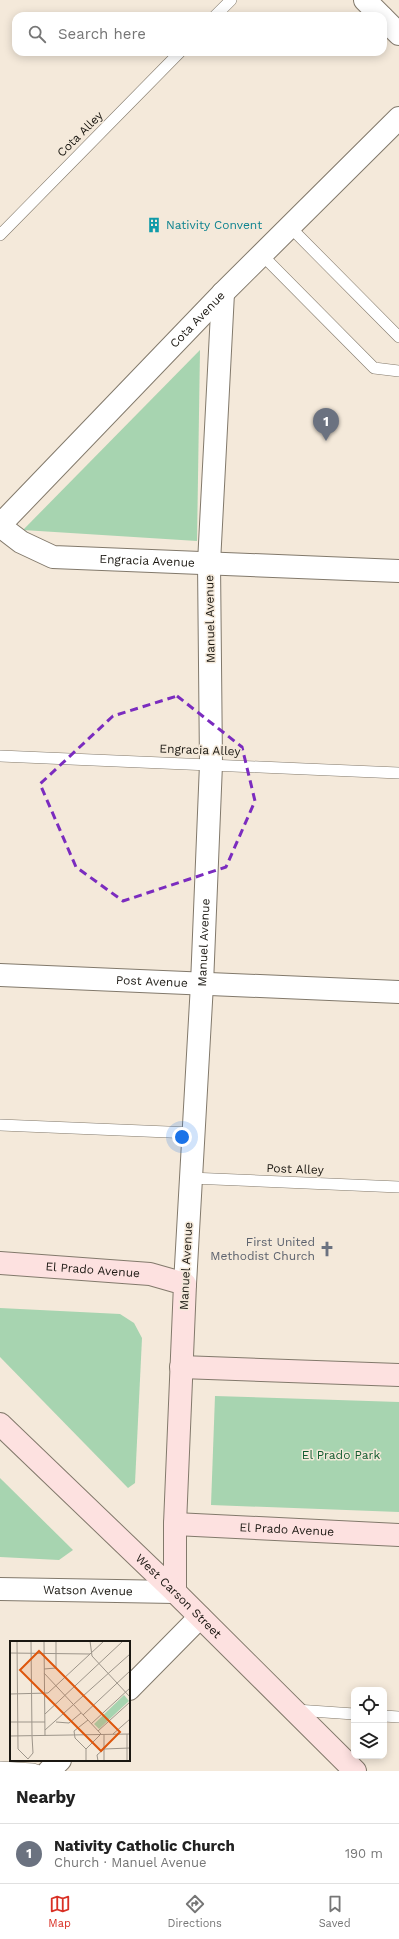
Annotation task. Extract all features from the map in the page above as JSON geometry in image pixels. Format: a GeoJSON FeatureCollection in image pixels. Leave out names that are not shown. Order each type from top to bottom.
{"type":"FeatureCollection","features":[{"type":"Feature","properties":{"kind":"street"},"geometry":{"type":"LineString","coordinates":[[365,0],[377,12]]}},
{"type":"Feature","properties":{"kind":"street"},"geometry":{"type":"LineString","coordinates":[[387,22],[399,34]]}},
{"type":"Feature","properties":{"kind":"street","name":"Cota Avenue"},"geometry":{"type":"LineString","coordinates":[[0,526],[223,293],[399,118]]}},
{"type":"Feature","properties":{"kind":"street","name":"Manuel Avenue"},"geometry":{"type":"LineString","coordinates":[[175,1592],[175,1524],[181,1367],[192,1133],[202,984],[211,764],[209,563],[223,293]]}},
{"type":"Feature","properties":{"kind":"street","name":"Engracia Avenue"},"geometry":{"type":"LineString","coordinates":[[0,526],[21,542],[53,557],[399,571]]}},
{"type":"Feature","properties":{"kind":"street","name":"Post Avenue"},"geometry":{"type":"LineString","coordinates":[[0,975],[399,992]]}},
{"type":"Feature","properties":{"kind":"street","name":"El Prado Avenue"},"geometry":{"type":"LineString","coordinates":[[0,1263],[150,1274],[185,1284]]}},
{"type":"Feature","properties":{"kind":"street"},"geometry":{"type":"LineString","coordinates":[[181,1367],[399,1375]]}},
{"type":"Feature","properties":{"kind":"street","name":"West Carson Street"},"geometry":{"type":"LineString","coordinates":[[0,1424],[175,1592],[355,1771]]}},
{"type":"Feature","properties":{"kind":"street","name":"El Prado Avenue"},"geometry":{"type":"LineString","coordinates":[[175,1524],[399,1535]]}},
{"type":"Feature","properties":{"kind":"street","name":"Watson Avenue"},"geometry":{"type":"LineString","coordinates":[[0,1589],[175,1592]]}},
{"type":"Feature","properties":{"kind":"street"},"geometry":{"type":"LineString","coordinates":[[130,1688],[200,1617]]}},
{"type":"Feature","properties":{"kind":"street"},"geometry":{"type":"LineString","coordinates":[[49,1771],[59,1761]]}},
{"type":"Feature","properties":{"kind":"lane"},"geometry":{"type":"LineString","coordinates":[[219,12],[231,0]]}},
{"type":"Feature","properties":{"kind":"lane","name":"Cota Alley"},"geometry":{"type":"LineString","coordinates":[[0,235],[176,56]]}},
{"type":"Feature","properties":{"kind":"lane"},"geometry":{"type":"LineString","coordinates":[[290,227],[399,337]]}},
{"type":"Feature","properties":{"kind":"lane"},"geometry":{"type":"LineString","coordinates":[[262,255],[374,368],[399,371]]}},
{"type":"Feature","properties":{"kind":"lane","name":"Engracia Alley"},"geometry":{"type":"LineString","coordinates":[[0,756],[399,773]]}},
{"type":"Feature","properties":{"kind":"lane"},"geometry":{"type":"LineString","coordinates":[[0,1125],[192,1133]]}},
{"type":"Feature","properties":{"kind":"lane","name":"Post Alley"},"geometry":{"type":"LineString","coordinates":[[190,1178],[399,1187]]}},
{"type":"Feature","properties":{"kind":"lane"},"geometry":{"type":"LineString","coordinates":[[294,1710],[351,1714]]}},
{"type":"Feature","properties":{"kind":"lane"},"geometry":{"type":"LineString","coordinates":[[387,1716],[399,1717]]}},
{"type":"Feature","properties":{"kind":"lane"},"geometry":{"type":"LineString","coordinates":[[0,1767],[34,1769],[38,1771]]}},
{"type":"Feature","properties":{"kind":"highlighted area"},"geometry":{"type":"Polygon","coordinates":[[[177,696],[242,747],[255,801],[226,867],[123,901],[76,867],[40,784],[113,716],[177,696]]]}},
{"type":"Feature","properties":{"kind":"green space"},"geometry":{"type":"Polygon","coordinates":[[[200,350],[197,541],[23,530],[200,350]]]}},
{"type":"Feature","properties":{"kind":"green space"},"geometry":{"type":"Polygon","coordinates":[[[0,1308],[120,1314],[134,1323],[142,1338],[135,1483],[128,1488],[0,1357],[0,1308]]]}},
{"type":"Feature","properties":{"kind":"green space","name":"El Prado Park"},"geometry":{"type":"Polygon","coordinates":[[[215,1396],[399,1402],[399,1512],[211,1505],[215,1396]]]}},
{"type":"Feature","properties":{"kind":"green space"},"geometry":{"type":"Polygon","coordinates":[[[0,1478],[73,1550],[59,1560],[0,1557],[0,1478]]]}},
{"type":"Feature","properties":{"kind":"place","name":"Nativity Convent"},"geometry":{"type":"Point","coordinates":[154,225]}},
{"type":"Feature","properties":{"kind":"place","name":"Nativity Catholic Church"},"geometry":{"type":"Point","coordinates":[326,441]}},
{"type":"Feature","properties":{"kind":"place","name":"First United Methodist Church"},"geometry":{"type":"Point","coordinates":[327,1249]}}]}
